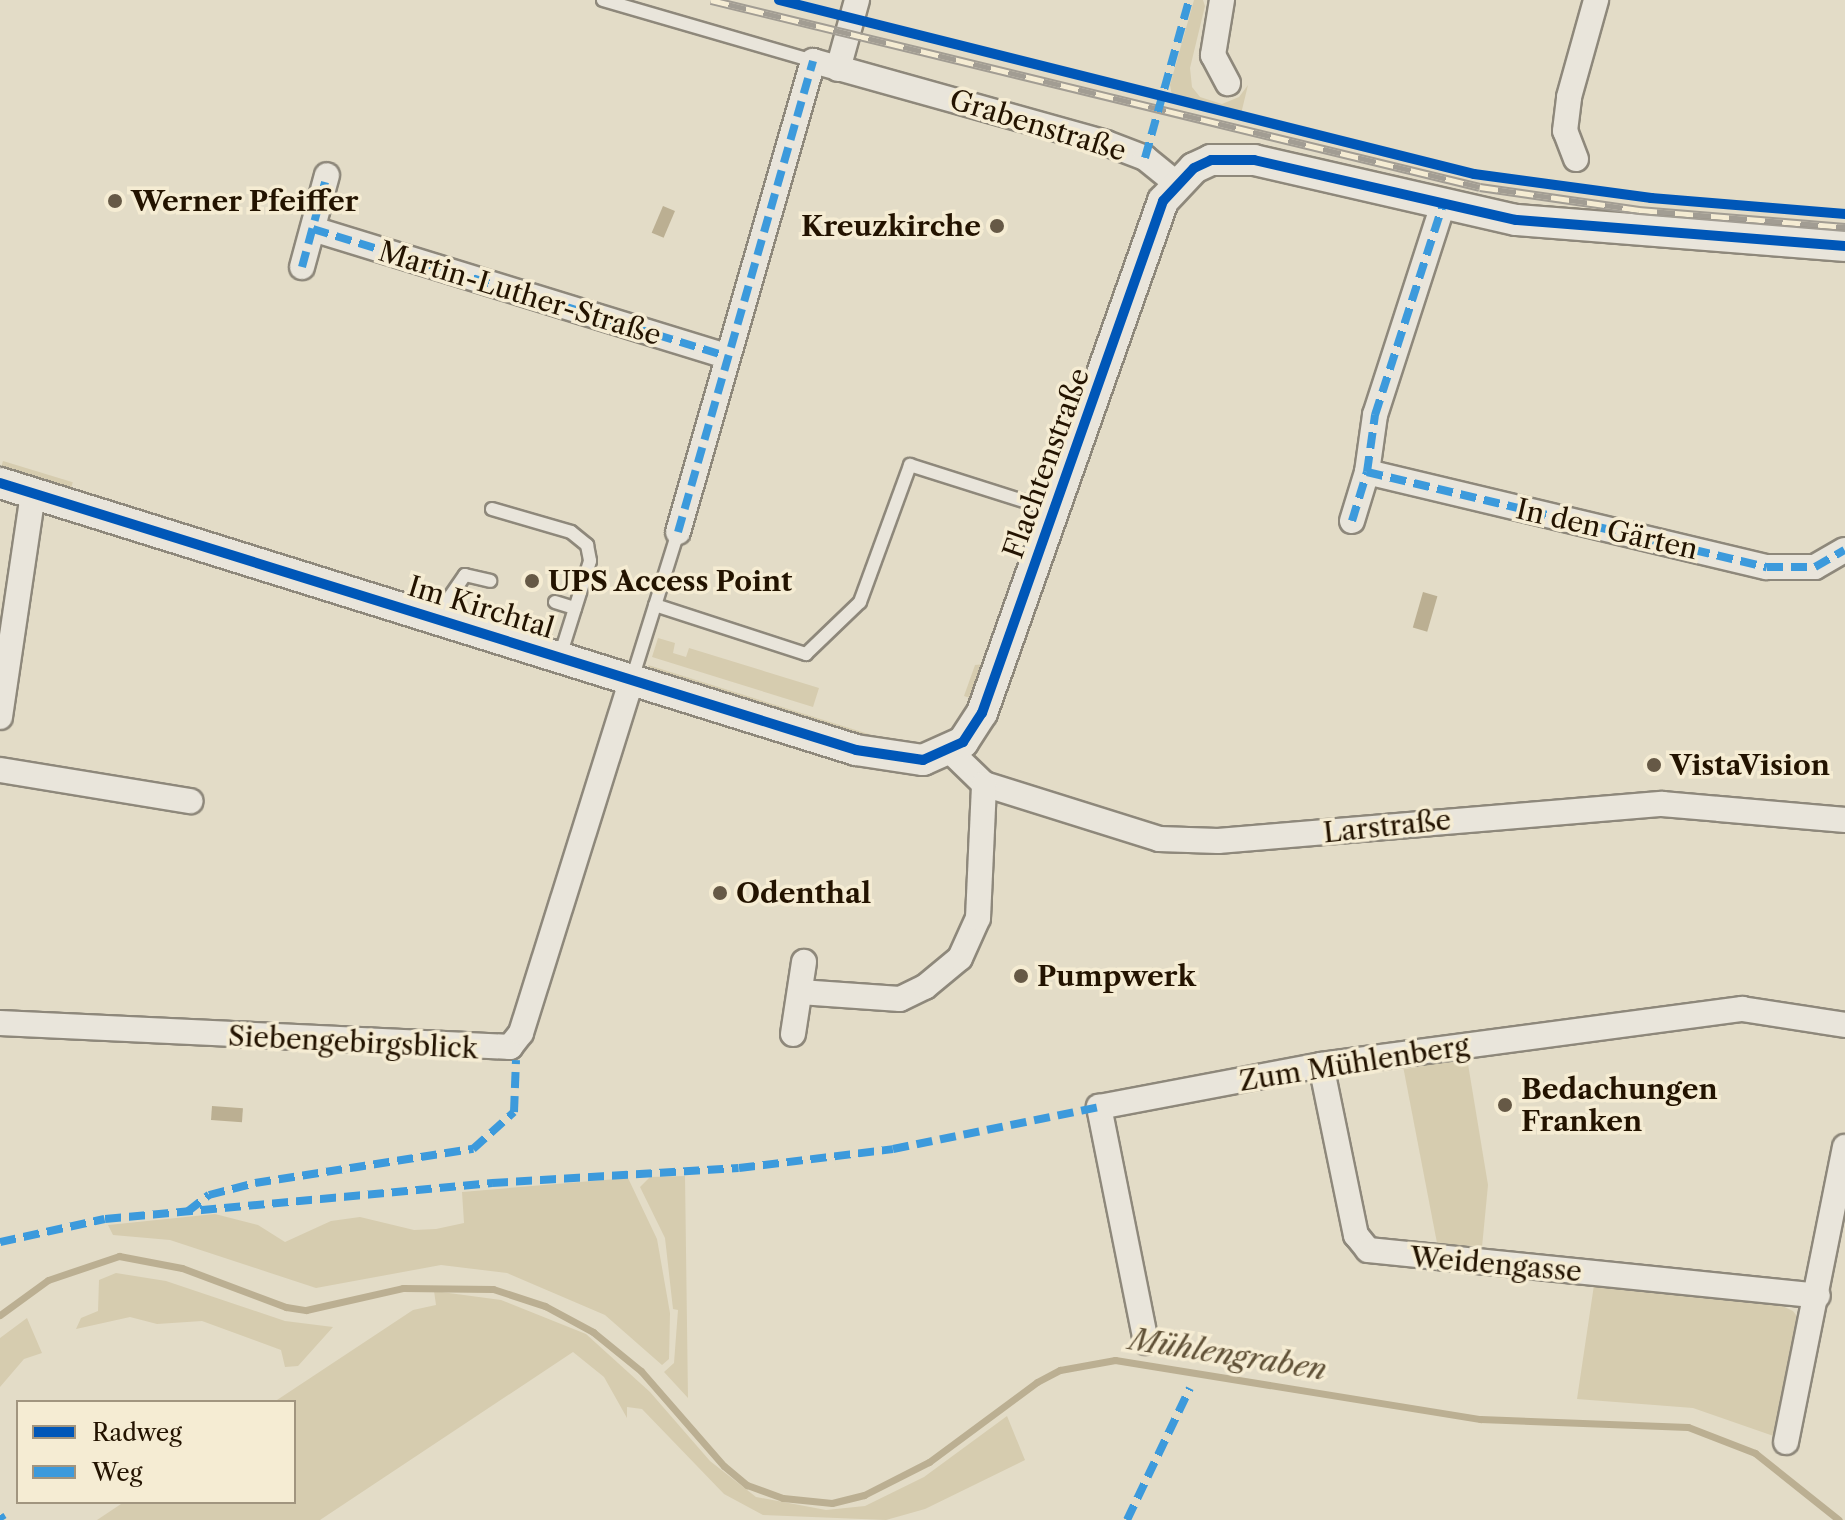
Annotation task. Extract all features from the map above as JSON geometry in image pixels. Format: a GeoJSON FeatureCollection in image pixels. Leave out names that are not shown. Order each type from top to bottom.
{"type":"FeatureCollection","features":[{"type":"Feature","properties":{"kind":"street"},"geometry":{"type":"LineString","coordinates":[[838,69],[857,0]]}},
{"type":"Feature","properties":{"kind":"street"},"geometry":{"type":"LineString","coordinates":[[1222,0],[1213,55],[1228,83]]}},
{"type":"Feature","properties":{"kind":"street"},"geometry":{"type":"LineString","coordinates":[[1576,159],[1565,131],[1569,97],[1596,0]]}},
{"type":"Feature","properties":{"kind":"street","name":"Grabenstraße"},"geometry":{"type":"LineString","coordinates":[[813,61],[1106,143],[1145,158],[1176,183]]}},
{"type":"Feature","properties":{"kind":"street"},"geometry":{"type":"LineString","coordinates":[[678,532],[813,61]]}},
{"type":"Feature","properties":{"kind":"street"},"geometry":{"type":"LineString","coordinates":[[1176,183],[1211,160],[1254,160],[1442,207],[1567,225],[1845,246]]}},
{"type":"Feature","properties":{"kind":"street"},"geometry":{"type":"LineString","coordinates":[[302,267],[327,175]]}},
{"type":"Feature","properties":{"kind":"street","name":"Flachtenstraße"},"geometry":{"type":"LineString","coordinates":[[950,751],[972,732],[982,713],[1145,250],[1163,201],[1176,183]]}},
{"type":"Feature","properties":{"kind":"street"},"geometry":{"type":"LineString","coordinates":[[1352,521],[1367,472],[1375,415],[1442,207]]}},
{"type":"Feature","properties":{"kind":"street","name":"Martin-Luther-Straße"},"geometry":{"type":"LineString","coordinates":[[313,229],[726,356]]}},
{"type":"Feature","properties":{"kind":"street","name":"In den Gärten"},"geometry":{"type":"LineString","coordinates":[[1367,472],[1767,567],[1815,567],[1845,550]]}},
{"type":"Feature","properties":{"kind":"street","name":"Im Kirchtal"},"geometry":{"type":"LineString","coordinates":[[0,483],[856,750],[923,760],[950,751]]}},
{"type":"Feature","properties":{"kind":"street"},"geometry":{"type":"LineString","coordinates":[[0,717],[33,493]]}},
{"type":"Feature","properties":{"kind":"street","name":"Siebengebirgsblick"},"geometry":{"type":"LineString","coordinates":[[0,1023],[510,1047],[521,1033],[632,679]]}},
{"type":"Feature","properties":{"kind":"street","name":"Larstraße"},"geometry":{"type":"LineString","coordinates":[[950,751],[984,784],[1130,832],[1189,841],[1612,805],[1756,809],[1845,820]]}},
{"type":"Feature","properties":{"kind":"street"},"geometry":{"type":"LineString","coordinates":[[0,770],[190,801]]}},
{"type":"Feature","properties":{"kind":"street"},"geometry":{"type":"LineString","coordinates":[[800,992],[900,999],[925,987],[960,958],[978,918],[984,784]]}},
{"type":"Feature","properties":{"kind":"street"},"geometry":{"type":"LineString","coordinates":[[793,1034],[804,962]]}},
{"type":"Feature","properties":{"kind":"street","name":"Zum Mühlenberg"},"geometry":{"type":"LineString","coordinates":[[1146,1342],[1099,1107],[1321,1065],[1742,1009],[1845,1025]]}},
{"type":"Feature","properties":{"kind":"street","name":"Weidengasse"},"geometry":{"type":"LineString","coordinates":[[1321,1065],[1356,1235],[1368,1250],[1818,1296]]}},
{"type":"Feature","properties":{"kind":"street"},"geometry":{"type":"LineString","coordinates":[[1786,1442],[1818,1296],[1845,1147]]}},
{"type":"Feature","properties":{"kind":"lane","name":"Grabenstraße"},"geometry":{"type":"LineString","coordinates":[[603,0],[813,61]]}},
{"type":"Feature","properties":{"kind":"lane"},"geometry":{"type":"LineString","coordinates":[[655,605],[806,654],[860,602],[910,465],[1055,511]]}},
{"type":"Feature","properties":{"kind":"lane"},"geometry":{"type":"LineString","coordinates":[[492,509],[571,532],[587,545],[590,561],[560,656]]}},
{"type":"Feature","properties":{"kind":"lane"},"geometry":{"type":"LineString","coordinates":[[632,679],[678,532]]}},
{"type":"Feature","properties":{"kind":"lane"},"geometry":{"type":"LineString","coordinates":[[435,618],[465,575],[490,581]]}},
{"type":"Feature","properties":{"kind":"lane"},"geometry":{"type":"LineString","coordinates":[[555,602],[575,608]]}},
{"type":"Feature","properties":{"kind":"shaded area"},"geometry":{"type":"Polygon","coordinates":[[[1194,0],[1203,0],[1205,6],[1190,68],[1192,87],[1200,97],[1222,104],[1239,97],[1248,85],[1241,114],[1172,96],[1170,85],[1194,0]]]}},
{"type":"Feature","properties":{"kind":"shaded area"},"geometry":{"type":"Polygon","coordinates":[[[663,206],[675,211],[664,238],[652,233],[663,206]]]}},
{"type":"Feature","properties":{"kind":"shaded area"},"geometry":{"type":"Polygon","coordinates":[[[3,461],[73,482],[70,490],[1,469],[3,461]]]}},
{"type":"Feature","properties":{"kind":"shaded area"},"geometry":{"type":"Polygon","coordinates":[[[1423,592],[1437,596],[1427,632],[1413,628],[1423,592]]]}},
{"type":"Feature","properties":{"kind":"shaded area"},"geometry":{"type":"Polygon","coordinates":[[[463,607],[553,634],[552,641],[462,613],[463,607]]]}},
{"type":"Feature","properties":{"kind":"shaded area"},"geometry":{"type":"Polygon","coordinates":[[[658,638],[675,643],[673,653],[686,657],[689,648],[819,688],[813,707],[652,657],[658,638]]]}},
{"type":"Feature","properties":{"kind":"shaded area"},"geometry":{"type":"Polygon","coordinates":[[[985,664],[973,699],[964,696],[975,665],[985,664]]]}},
{"type":"Feature","properties":{"kind":"shaded area"},"geometry":{"type":"Polygon","coordinates":[[[648,665],[878,737],[879,739],[651,672],[648,665]]]}},
{"type":"Feature","properties":{"kind":"shaded area"},"geometry":{"type":"Polygon","coordinates":[[[1467,1058],[1488,1185],[1482,1247],[1437,1243],[1403,1066],[1467,1058]]]}},
{"type":"Feature","properties":{"kind":"shaded area"},"geometry":{"type":"Polygon","coordinates":[[[212,1106],[243,1108],[242,1122],[211,1120],[212,1106]]]}},
{"type":"Feature","properties":{"kind":"shaded area"},"geometry":{"type":"Polygon","coordinates":[[[685,1176],[688,1398],[664,1372],[674,1363],[678,1310],[673,1309],[665,1238],[640,1187],[650,1177],[685,1176]]]}},
{"type":"Feature","properties":{"kind":"shaded area"},"geometry":{"type":"Polygon","coordinates":[[[628,1178],[657,1239],[670,1313],[669,1359],[662,1365],[605,1315],[507,1273],[441,1265],[316,1288],[170,1240],[113,1235],[108,1225],[215,1214],[258,1225],[285,1242],[331,1221],[360,1217],[414,1230],[436,1229],[464,1223],[462,1192],[628,1178]]]}},
{"type":"Feature","properties":{"kind":"shaded area"},"geometry":{"type":"Polygon","coordinates":[[[116,1273],[166,1281],[285,1321],[333,1327],[298,1366],[285,1367],[281,1350],[202,1321],[157,1324],[130,1317],[76,1329],[81,1318],[98,1311],[99,1280],[116,1273]]]}},
{"type":"Feature","properties":{"kind":"shaded area"},"geometry":{"type":"Polygon","coordinates":[[[1594,1285],[1778,1304],[1793,1311],[1799,1319],[1782,1439],[1693,1408],[1577,1399],[1594,1285]]]}},
{"type":"Feature","properties":{"kind":"shaded area"},"geometry":{"type":"Polygon","coordinates":[[[434,1291],[501,1300],[586,1334],[650,1392],[710,1461],[756,1497],[826,1510],[865,1506],[924,1477],[1007,1416],[1025,1460],[925,1509],[886,1520],[763,1515],[724,1494],[642,1409],[627,1407],[627,1418],[604,1377],[573,1352],[320,1520],[97,1520],[121,1504],[296,1504],[296,1400],[277,1400],[413,1310],[436,1305],[434,1291]]]}},
{"type":"Feature","properties":{"kind":"shaded area"},"geometry":{"type":"Polygon","coordinates":[[[27,1318],[42,1353],[24,1359],[0,1387],[0,1338],[27,1318]]]}},
{"type":"Feature","properties":{"kind":"waterway","name":"Mühlengraben"},"geometry":{"type":"LineString","coordinates":[[0,1315],[48,1280],[119,1256],[182,1268],[286,1307],[306,1310],[403,1288],[493,1289],[545,1306],[593,1332],[641,1371],[724,1466],[747,1485],[783,1498],[832,1503],[864,1495],[929,1462],[1037,1382],[1060,1370],[1115,1360],[1480,1419],[1688,1427],[1755,1453],[1839,1520]]}},
{"type":"Feature","properties":{"kind":"railway"},"geometry":{"type":"LineString","coordinates":[[711,0],[1480,187],[1639,210],[1845,227]]}},
{"type":"Feature","properties":{"kind":"marked path"},"geometry":{"type":"LineString","coordinates":[[1145,158],[1189,0]]}},
{"type":"Feature","properties":{"kind":"marked path"},"geometry":{"type":"LineString","coordinates":[[678,532],[813,61]]}},
{"type":"Feature","properties":{"kind":"marked path"},"geometry":{"type":"LineString","coordinates":[[302,267],[327,175]]}},
{"type":"Feature","properties":{"kind":"marked path"},"geometry":{"type":"LineString","coordinates":[[1352,521],[1367,472],[1375,415],[1442,207]]}},
{"type":"Feature","properties":{"kind":"marked path"},"geometry":{"type":"LineString","coordinates":[[313,229],[726,356]]}},
{"type":"Feature","properties":{"kind":"marked path"},"geometry":{"type":"LineString","coordinates":[[1367,472],[1767,567],[1815,567],[1845,550]]}},
{"type":"Feature","properties":{"kind":"marked path"},"geometry":{"type":"LineString","coordinates":[[187,1212],[209,1195],[255,1183],[473,1149],[514,1112],[516,1060]]}},
{"type":"Feature","properties":{"kind":"marked path"},"geometry":{"type":"LineString","coordinates":[[0,1242],[105,1219],[492,1183],[739,1168],[893,1149],[1099,1107]]}},
{"type":"Feature","properties":{"kind":"marked path"},"geometry":{"type":"LineString","coordinates":[[1127,1520],[1190,1388]]}},
{"type":"Feature","properties":{"kind":"marked path"},"geometry":{"type":"LineString","coordinates":[[0,1515],[3,1520]]}},
{"type":"Feature","properties":{"kind":"cycle path"},"geometry":{"type":"LineString","coordinates":[[779,0],[1474,174],[1651,198],[1845,214]]}},
{"type":"Feature","properties":{"kind":"cycle path"},"geometry":{"type":"LineString","coordinates":[[0,483],[856,750],[923,760],[963,742],[982,713],[1163,201],[1194,168],[1211,160],[1254,160],[1516,220],[1845,246]]}},
{"type":"Feature","properties":{"kind":"place","name":"Werner Pfeiffer"},"geometry":{"type":"Point","coordinates":[115,201]}},
{"type":"Feature","properties":{"kind":"place","name":"Kreuzkirche"},"geometry":{"type":"Point","coordinates":[997,226]}},
{"type":"Feature","properties":{"kind":"place","name":"UPS Access Point"},"geometry":{"type":"Point","coordinates":[532,581]}},
{"type":"Feature","properties":{"kind":"place","name":"VistaVision"},"geometry":{"type":"Point","coordinates":[1654,765]}},
{"type":"Feature","properties":{"kind":"place","name":"Odenthal"},"geometry":{"type":"Point","coordinates":[720,893]}},
{"type":"Feature","properties":{"kind":"place","name":"Pumpwerk"},"geometry":{"type":"Point","coordinates":[1021,976]}},
{"type":"Feature","properties":{"kind":"place","name":"Bedachungen Franken"},"geometry":{"type":"Point","coordinates":[1505,1105]}}]}
